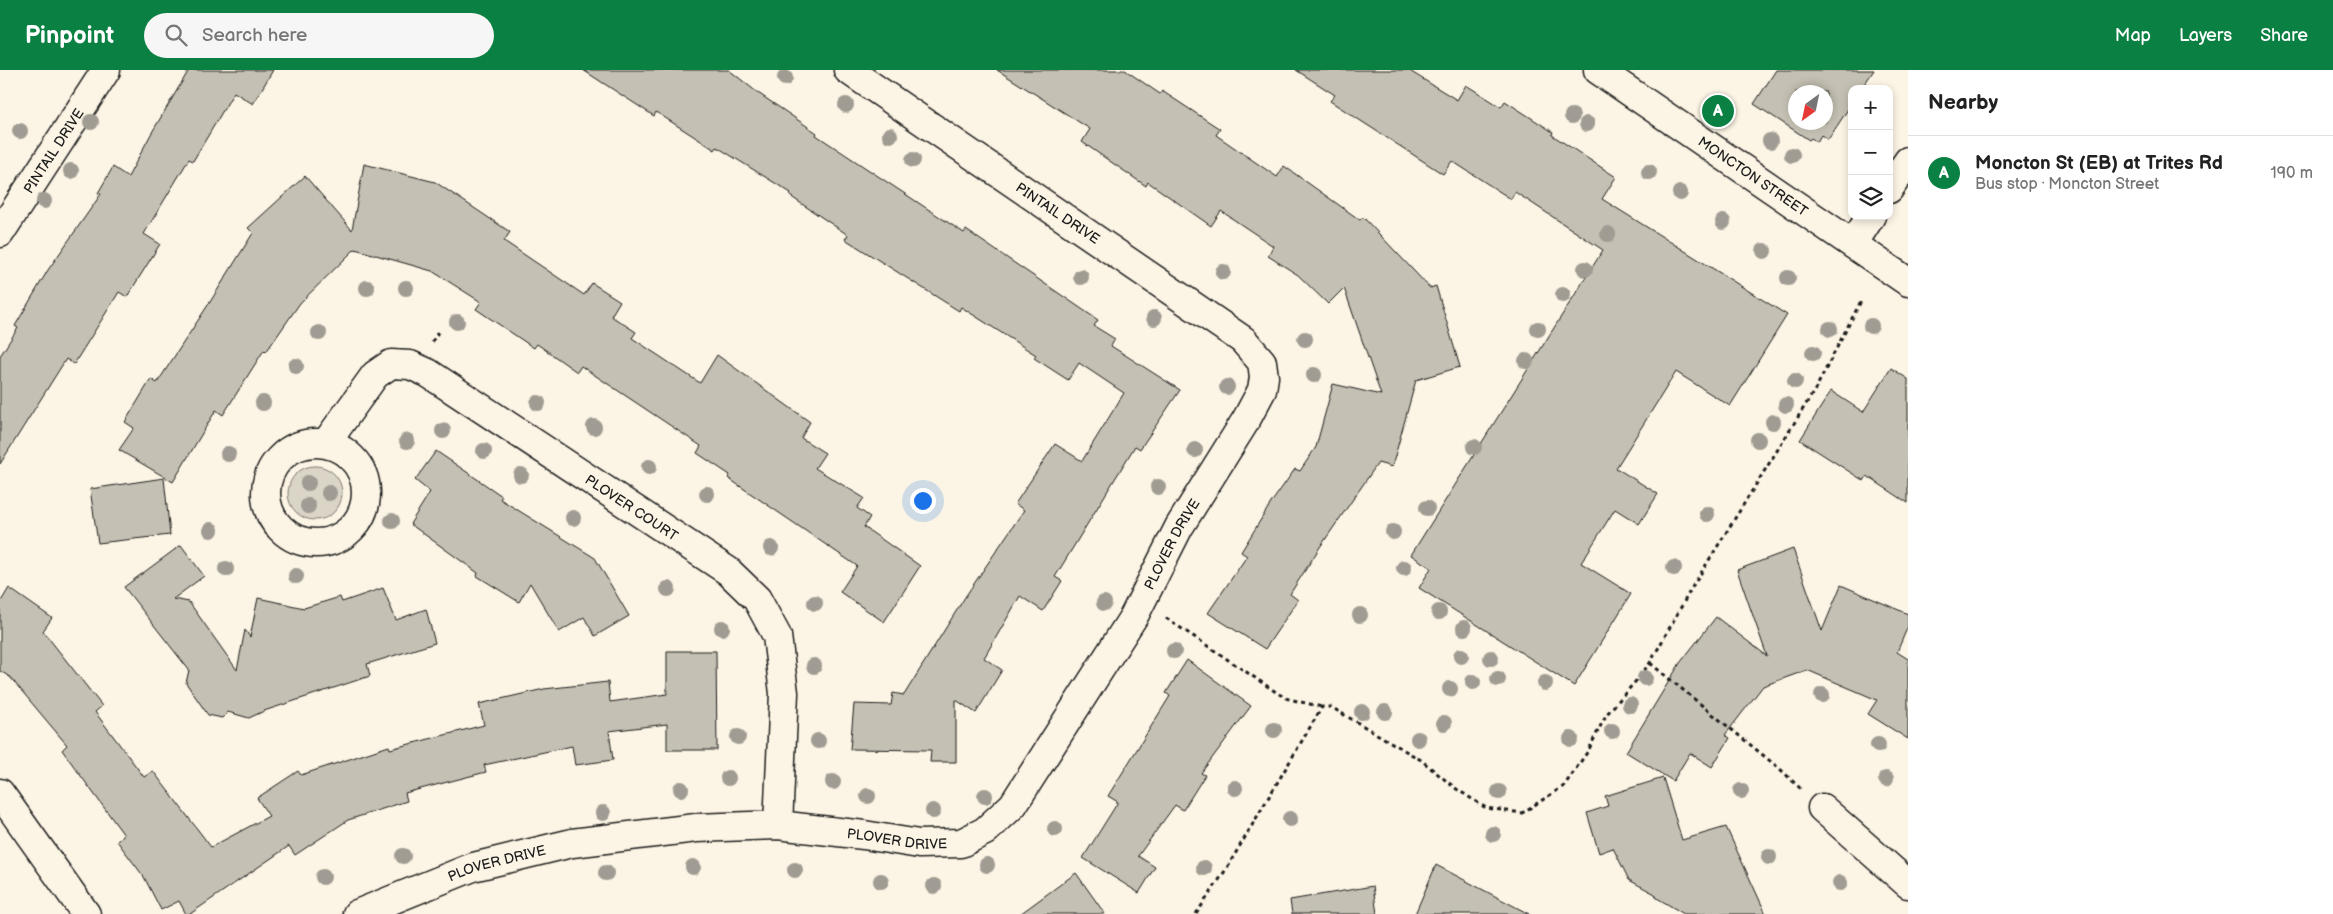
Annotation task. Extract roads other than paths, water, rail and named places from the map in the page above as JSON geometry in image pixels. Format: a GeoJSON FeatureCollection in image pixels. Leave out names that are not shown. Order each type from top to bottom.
{"type":"FeatureCollection","features":[{"type":"Feature","properties":{"kind":"street","name":"PINTAIL DRIVE"},"geometry":{"type":"LineString","coordinates":[[0,233],[106,70]]}},
{"type":"Feature","properties":{"kind":"street","name":"PINTAIL DRIVE"},"geometry":{"type":"LineString","coordinates":[[848,70],[1243,340],[1262,362]]}},
{"type":"Feature","properties":{"kind":"street","name":"MONCTON STREET"},"geometry":{"type":"LineString","coordinates":[[1598,70],[1908,282]]}},
{"type":"Feature","properties":{"kind":"street"},"geometry":{"type":"LineString","coordinates":[[1893,183],[1908,161]]}},
{"type":"Feature","properties":{"kind":"street"},"geometry":{"type":"LineString","coordinates":[[1853,244],[1868,220]]}},
{"type":"Feature","properties":{"kind":"street","name":"PLOVER DRIVE"},"geometry":{"type":"LineString","coordinates":[[357,914],[473,867],[572,843],[696,828],[778,825],[864,835],[919,844],[961,843],[985,831],[1013,805],[1134,616],[1184,519],[1246,420],[1262,390],[1264,377],[1262,362]]}},
{"type":"Feature","properties":{"kind":"street","name":"PLOVER COURT"},"geometry":{"type":"LineString","coordinates":[[326,443],[375,375],[391,364],[410,365],[428,373],[728,571],[757,600],[778,636],[784,692],[778,825]]}},
{"type":"Feature","properties":{"kind":"street"},"geometry":{"type":"LineString","coordinates":[[0,793],[86,914]]}},
{"type":"Feature","properties":{"kind":"street"},"geometry":{"type":"LineString","coordinates":[[1822,808],[1908,884]]}},
{"type":"Feature","properties":{"kind":"place","name":"Moncton St (EB) at Trites Rd"},"geometry":{"type":"Point","coordinates":[1718,111]}}]}
